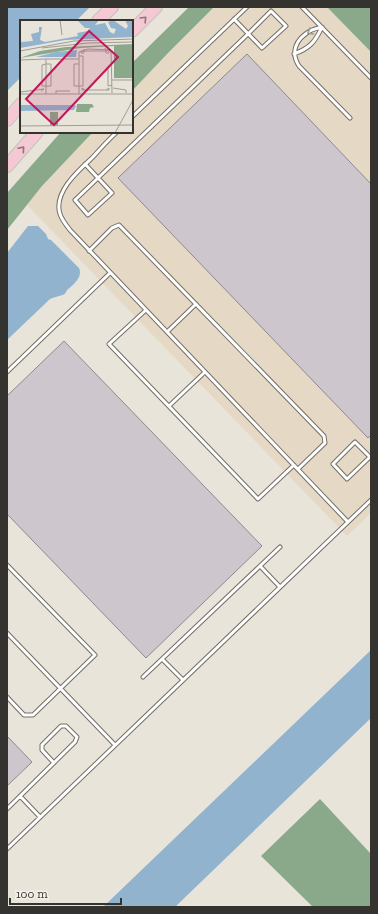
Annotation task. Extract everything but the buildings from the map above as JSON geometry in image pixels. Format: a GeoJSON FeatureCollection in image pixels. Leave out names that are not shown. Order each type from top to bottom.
{"type":"FeatureCollection","features":[{"type":"Feature","properties":{"kind":"highway"},"geometry":{"type":"LineString","coordinates":[[99,20],[112,7]]}},
{"type":"Feature","properties":{"kind":"highway"},"geometry":{"type":"LineString","coordinates":[[133,30],[156,7]]}},
{"type":"Feature","properties":{"kind":"highway"},"geometry":{"type":"LineString","coordinates":[[7,120],[20,105]]}},
{"type":"Feature","properties":{"kind":"highway"},"geometry":{"type":"LineString","coordinates":[[7,166],[36,133]]}},
{"type":"Feature","properties":{"kind":"lane"},"geometry":{"type":"LineString","coordinates":[[133,116],[247,7]]}},
{"type":"Feature","properties":{"kind":"lane"},"geometry":{"type":"LineString","coordinates":[[302,7],[371,78]]}},
{"type":"Feature","properties":{"kind":"lane"},"geometry":{"type":"LineString","coordinates":[[85,164],[98,178],[112,193],[88,214],[75,200],[98,178],[248,34],[271,11],[286,26],[262,48],[248,34],[234,19]]}},
{"type":"Feature","properties":{"kind":"lane"},"geometry":{"type":"LineString","coordinates":[[294,54],[305,50],[317,38],[322,27]]}},
{"type":"Feature","properties":{"kind":"lane"},"geometry":{"type":"LineString","coordinates":[[322,27],[310,31],[298,42],[294,54],[295,60],[299,66],[350,118]]}},
{"type":"Feature","properties":{"kind":"lane"},"geometry":{"type":"LineString","coordinates":[[116,133],[68,183],[59,203],[60,213],[64,222],[89,251],[348,522]]}},
{"type":"Feature","properties":{"kind":"lane"},"geometry":{"type":"LineString","coordinates":[[89,251],[112,228],[119,225],[324,436],[325,443],[298,469]]}},
{"type":"Feature","properties":{"kind":"lane"},"geometry":{"type":"LineString","coordinates":[[7,372],[110,273]]}},
{"type":"Feature","properties":{"kind":"lane"},"geometry":{"type":"LineString","coordinates":[[167,332],[196,304]]}},
{"type":"Feature","properties":{"kind":"lane"},"geometry":{"type":"LineString","coordinates":[[146,310],[110,344],[169,406],[258,499],[294,465]]}},
{"type":"Feature","properties":{"kind":"lane"},"geometry":{"type":"LineString","coordinates":[[169,406],[205,372]]}},
{"type":"Feature","properties":{"kind":"lane"},"geometry":{"type":"LineString","coordinates":[[356,442],[370,457],[347,479],[333,464],[356,442]]}},
{"type":"Feature","properties":{"kind":"lane"},"geometry":{"type":"LineString","coordinates":[[7,849],[371,500]]}},
{"type":"Feature","properties":{"kind":"lane"},"geometry":{"type":"LineString","coordinates":[[143,677],[280,547]]}},
{"type":"Feature","properties":{"kind":"lane"},"geometry":{"type":"LineString","coordinates":[[7,565],[95,656],[33,715],[24,715],[7,697]]}},
{"type":"Feature","properties":{"kind":"lane"},"geometry":{"type":"LineString","coordinates":[[260,566],[280,587]]}},
{"type":"Feature","properties":{"kind":"lane"},"geometry":{"type":"LineString","coordinates":[[7,633],[115,745]]}},
{"type":"Feature","properties":{"kind":"lane"},"geometry":{"type":"LineString","coordinates":[[162,658],[183,680]]}},
{"type":"Feature","properties":{"kind":"lane"},"geometry":{"type":"LineString","coordinates":[[7,809],[54,763],[75,742],[77,737],[66,726],[61,726],[42,745],[42,750],[54,763]]}},
{"type":"Feature","properties":{"kind":"lane"},"geometry":{"type":"LineString","coordinates":[[20,796],[40,817]]}},
{"type":"Feature","properties":{"kind":"shaded area"},"geometry":{"type":"Polygon","coordinates":[[[214,7],[327,7],[371,52],[371,513],[347,536],[27,205],[42,186],[92,133],[133,133],[133,90],[214,7]]]}},
{"type":"Feature","properties":{"kind":"green space"},"geometry":{"type":"Polygon","coordinates":[[[189,7],[214,7],[133,90],[133,62],[189,7]]]}},
{"type":"Feature","properties":{"kind":"green space"},"geometry":{"type":"Polygon","coordinates":[[[327,7],[371,7],[371,52],[327,7]]]}},
{"type":"Feature","properties":{"kind":"green space"},"geometry":{"type":"Polygon","coordinates":[[[60,133],[92,133],[42,186],[7,230],[7,193],[60,133]]]}},
{"type":"Feature","properties":{"kind":"green space"},"geometry":{"type":"Polygon","coordinates":[[[320,799],[371,854],[371,907],[313,907],[261,856],[320,799]]]}},
{"type":"Feature","properties":{"kind":"water"},"geometry":{"type":"Polygon","coordinates":[[[7,7],[90,7],[77,20],[20,20],[20,78],[7,91],[7,7]]]}},
{"type":"Feature","properties":{"kind":"water"},"geometry":{"type":"Polygon","coordinates":[[[28,226],[38,226],[46,234],[48,239],[51,240],[79,268],[80,274],[77,280],[63,295],[50,299],[7,340],[7,253],[28,226]]]}},
{"type":"Feature","properties":{"kind":"water"},"geometry":{"type":"Polygon","coordinates":[[[371,650],[371,718],[175,907],[103,907],[371,650]]]}}]}
